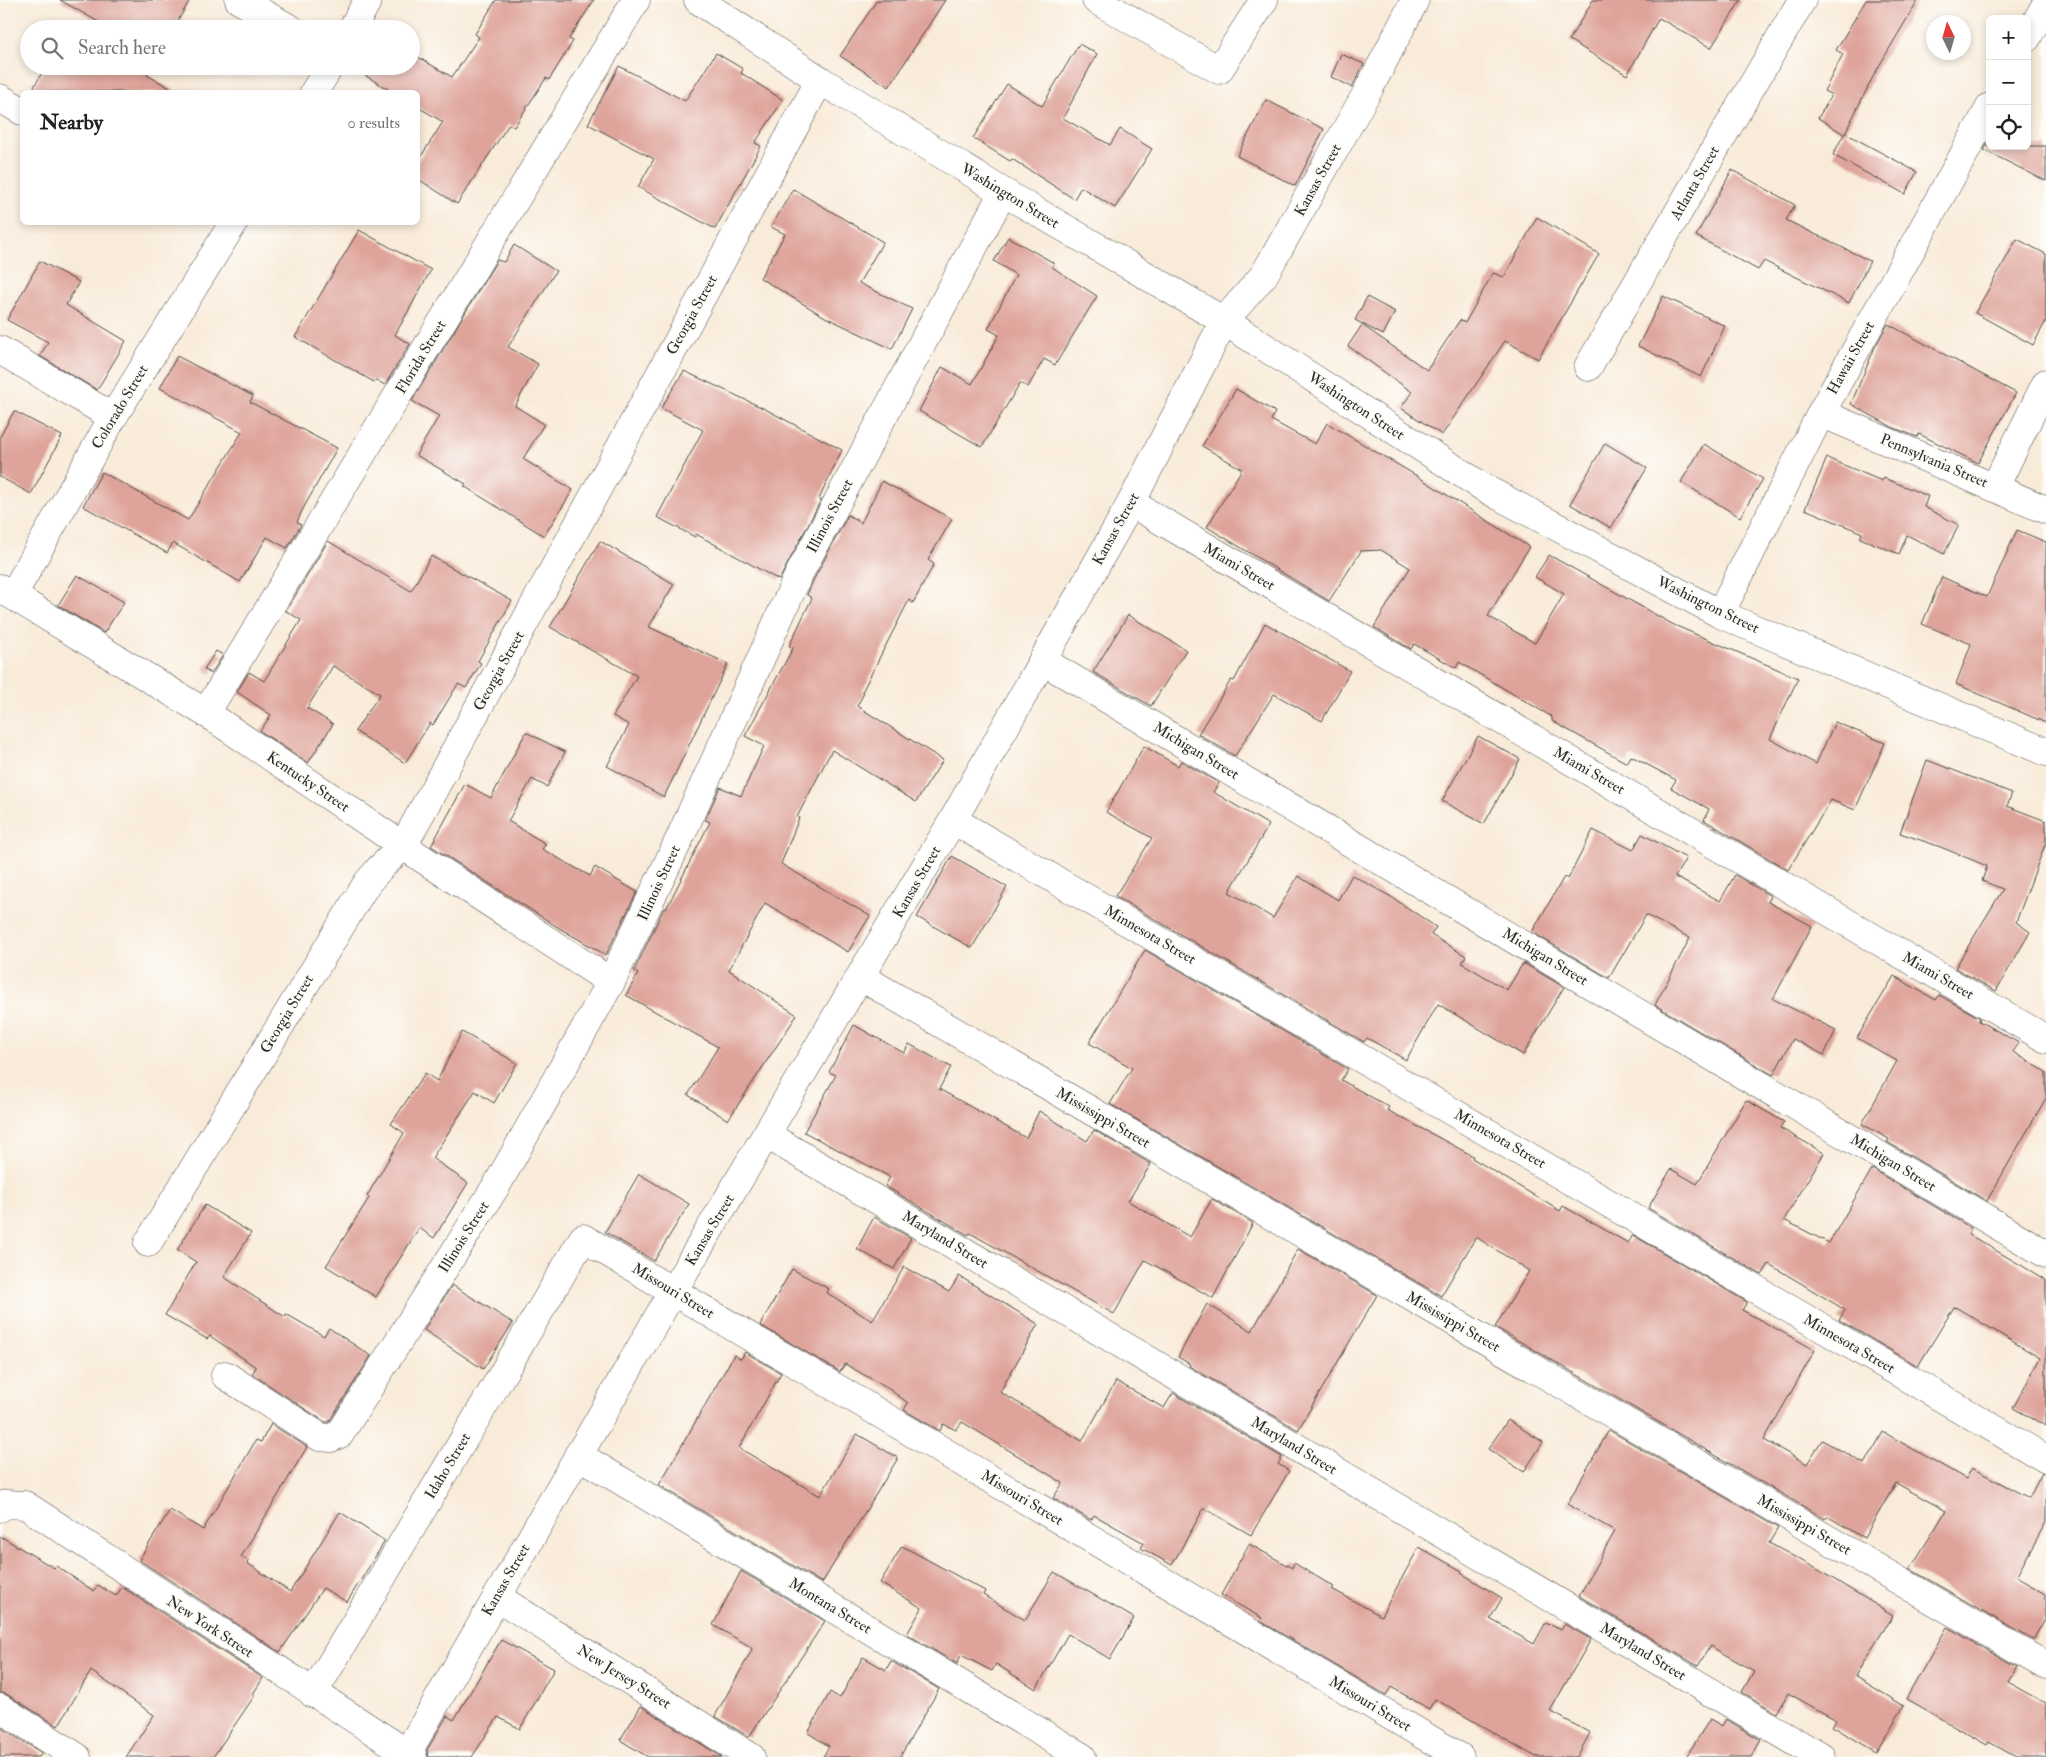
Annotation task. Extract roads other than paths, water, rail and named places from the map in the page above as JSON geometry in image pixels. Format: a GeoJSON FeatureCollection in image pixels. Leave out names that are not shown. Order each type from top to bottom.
{"type":"FeatureCollection","features":[{"type":"Feature","properties":{"kind":"street"},"geometry":{"type":"LineString","coordinates":[[240,0],[275,20]]}},
{"type":"Feature","properties":{"kind":"street"},"geometry":{"type":"LineString","coordinates":[[357,20],[368,0]]}},
{"type":"Feature","properties":{"kind":"street","name":"Florida Street"},"geometry":{"type":"LineString","coordinates":[[206,713],[636,0]]}},
{"type":"Feature","properties":{"kind":"street","name":"Washington Street"},"geometry":{"type":"LineString","coordinates":[[698,0],[820,80],[1003,192],[1224,321],[1486,489],[1720,614],[2046,752]]}},
{"type":"Feature","properties":{"kind":"street"},"geometry":{"type":"LineString","coordinates":[[1096,0],[1220,70],[1264,0]]}},
{"type":"Feature","properties":{"kind":"street","name":"Kansas Street"},"geometry":{"type":"LineString","coordinates":[[408,1756],[673,1291],[953,820],[1131,504],[1224,321],[1264,275],[1365,95],[1415,0]]}},
{"type":"Feature","properties":{"kind":"street","name":"Atlanta Street"},"geometry":{"type":"LineString","coordinates":[[1588,367],[1802,0]]}},
{"type":"Feature","properties":{"kind":"street"},"geometry":{"type":"LineString","coordinates":[[2031,31],[2046,4]]}},
{"type":"Feature","properties":{"kind":"street"},"geometry":{"type":"LineString","coordinates":[[315,90],[324,75]]}},
{"type":"Feature","properties":{"kind":"street","name":"Georgia Street"},"geometry":{"type":"LineString","coordinates":[[148,1244],[367,883],[403,846],[820,80]]}},
{"type":"Feature","properties":{"kind":"street"},"geometry":{"type":"LineString","coordinates":[[0,98],[20,110]]}},
{"type":"Feature","properties":{"kind":"street","name":"Hawaii Street"},"geometry":{"type":"LineString","coordinates":[[1720,614],[1822,412],[1986,114]]}},
{"type":"Feature","properties":{"kind":"street","name":"Illinois Street"},"geometry":{"type":"LineString","coordinates":[[225,1375],[320,1437],[331,1438],[340,1434],[498,1184],[612,982],[678,842],[799,574],[1003,192]]}},
{"type":"Feature","properties":{"kind":"street","name":"Colorado Street"},"geometry":{"type":"LineString","coordinates":[[6,591],[113,417],[226,225]]}},
{"type":"Feature","properties":{"kind":"street"},"geometry":{"type":"LineString","coordinates":[[0,350],[113,417]]}},
{"type":"Feature","properties":{"kind":"street"},"geometry":{"type":"LineString","coordinates":[[1995,487],[2046,383]]}},
{"type":"Feature","properties":{"kind":"street","name":"Pennsylvania Street"},"geometry":{"type":"LineString","coordinates":[[1822,412],[2046,510]]}},
{"type":"Feature","properties":{"kind":"street","name":"Miami Street"},"geometry":{"type":"LineString","coordinates":[[1131,504],[2046,1039]]}},
{"type":"Feature","properties":{"kind":"street","name":"Kentucky Street"},"geometry":{"type":"LineString","coordinates":[[6,591],[206,713],[403,846],[612,982]]}},
{"type":"Feature","properties":{"kind":"street","name":"Michigan Street"},"geometry":{"type":"LineString","coordinates":[[1043,661],[2042,1243]]}},
{"type":"Feature","properties":{"kind":"street","name":"Minnesota Street"},"geometry":{"type":"LineString","coordinates":[[953,820],[2046,1459]]}},
{"type":"Feature","properties":{"kind":"street","name":"Mississippi Street"},"geometry":{"type":"LineString","coordinates":[[861,977],[2046,1666]]}},
{"type":"Feature","properties":{"kind":"street","name":"Maryland Street"},"geometry":{"type":"LineString","coordinates":[[767,1135],[1821,1757]]}},
{"type":"Feature","properties":{"kind":"street","name":"Missouri Street"},"geometry":{"type":"LineString","coordinates":[[583,1238],[1460,1757]]}},
{"type":"Feature","properties":{"kind":"street","name":"Idaho Street"},"geometry":{"type":"LineString","coordinates":[[312,1694],[583,1238]]}},
{"type":"Feature","properties":{"kind":"street","name":"Montana Street"},"geometry":{"type":"LineString","coordinates":[[578,1455],[1082,1757]]}},
{"type":"Feature","properties":{"kind":"street","name":"New York Street"},"geometry":{"type":"LineString","coordinates":[[3,1506],[25,1505],[408,1756]]}},
{"type":"Feature","properties":{"kind":"street","name":"New Jersey Street"},"geometry":{"type":"LineString","coordinates":[[497,1597],[751,1757]]}},
{"type":"Feature","properties":{"kind":"street"},"geometry":{"type":"LineString","coordinates":[[0,1708],[77,1757]]}}]}
